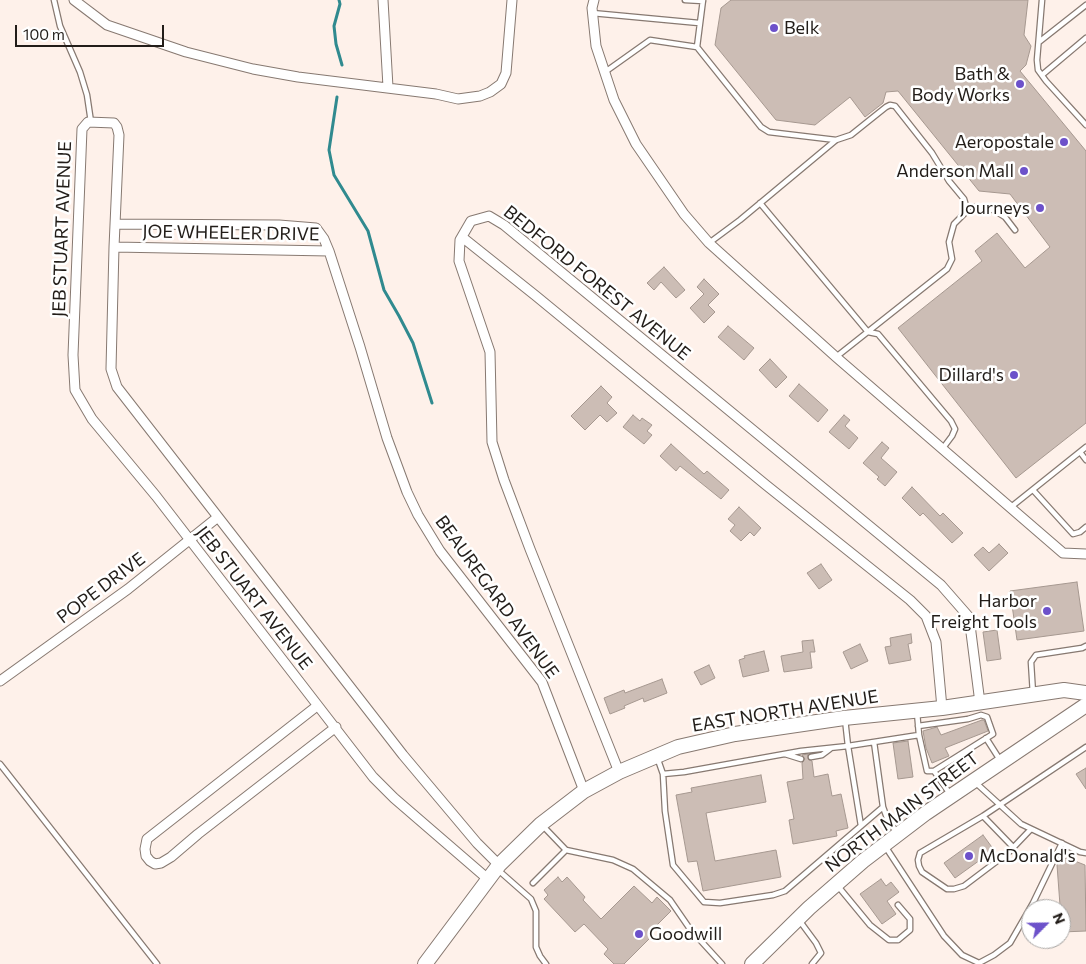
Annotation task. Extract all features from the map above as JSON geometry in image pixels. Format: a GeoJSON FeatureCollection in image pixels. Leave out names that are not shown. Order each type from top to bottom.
{"type":"FeatureCollection","features":[{"type":"Feature","properties":{"kind":"main road","name":"EAST NORTH AVENUE"},"geometry":{"type":"LineString","coordinates":[[424,964],[495,871],[541,824],[584,792],[618,772],[656,756],[678,747],[735,734],[844,718],[942,708],[977,708],[1064,690],[1086,693]]}},
{"type":"Feature","properties":{"kind":"main road","name":"NORTH MAIN STREET"},"geometry":{"type":"LineString","coordinates":[[752,964],[836,884],[898,834],[951,795],[1086,705]]}},
{"type":"Feature","properties":{"kind":"street"},"geometry":{"type":"LineString","coordinates":[[74,0],[107,25],[186,52],[253,69],[298,77],[342,84],[388,87],[458,99],[480,96],[501,84],[506,73],[512,0]]}},
{"type":"Feature","properties":{"kind":"street"},"geometry":{"type":"LineString","coordinates":[[382,0],[388,87]]}},
{"type":"Feature","properties":{"kind":"street"},"geometry":{"type":"LineString","coordinates":[[594,0],[592,13],[596,46],[614,100],[636,144],[684,214],[708,243],[836,357],[1064,553],[1086,554]]}},
{"type":"Feature","properties":{"kind":"street","name":"JEB STUART AVENUE"},"geometry":{"type":"LineString","coordinates":[[88,122],[114,123],[119,135],[111,369],[117,386],[403,755],[477,843],[495,871],[394,798],[373,777],[336,727],[317,706],[189,540],[92,419],[75,390],[73,355],[82,129],[88,122]]}},
{"type":"Feature","properties":{"kind":"street","name":"BEDFORD FOREST AVENUE"},"geometry":{"type":"LineString","coordinates":[[462,238],[471,221],[489,216],[504,225],[941,585],[969,616],[977,708]]}},
{"type":"Feature","properties":{"kind":"street","name":"JOE WHEELER DRIVE"},"geometry":{"type":"LineString","coordinates":[[114,247],[329,251],[324,239],[316,228],[279,225],[115,224]]}},
{"type":"Feature","properties":{"kind":"street"},"geometry":{"type":"LineString","coordinates":[[462,238],[544,302],[766,485],[910,600],[926,616],[936,642],[942,708]]}},
{"type":"Feature","properties":{"kind":"street","name":"BEAUREGARD AVENUE"},"geometry":{"type":"LineString","coordinates":[[462,238],[459,261],[490,352],[492,442],[530,549],[618,772]]}},
{"type":"Feature","properties":{"kind":"street","name":"BEAUREGARD AVENUE"},"geometry":{"type":"LineString","coordinates":[[329,251],[387,438],[407,492],[418,515],[440,551],[542,682],[584,792]]}},
{"type":"Feature","properties":{"kind":"street","name":"POPE DRIVE"},"geometry":{"type":"LineString","coordinates":[[0,681],[128,589],[218,517]]}},
{"type":"Feature","properties":{"kind":"street"},"geometry":{"type":"LineString","coordinates":[[317,706],[147,839],[144,849],[150,861],[154,864],[161,863],[172,857],[198,834],[336,727]]}},
{"type":"Feature","properties":{"kind":"lane"},"geometry":{"type":"LineString","coordinates":[[54,0],[60,26],[80,72],[92,122]]}},
{"type":"Feature","properties":{"kind":"lane"},"geometry":{"type":"LineString","coordinates":[[685,0],[703,1],[697,47]]}},
{"type":"Feature","properties":{"kind":"lane"},"geometry":{"type":"LineString","coordinates":[[1042,0],[1037,60],[1038,70],[1086,126]]}},
{"type":"Feature","properties":{"kind":"lane"},"geometry":{"type":"LineString","coordinates":[[1039,42],[1086,5]]}},
{"type":"Feature","properties":{"kind":"lane"},"geometry":{"type":"LineString","coordinates":[[592,13],[700,23]]}},
{"type":"Feature","properties":{"kind":"lane"},"geometry":{"type":"LineString","coordinates":[[1042,75],[1086,38]]}},
{"type":"Feature","properties":{"kind":"lane"},"geometry":{"type":"LineString","coordinates":[[605,72],[650,40],[697,47],[761,127],[769,132],[836,140]]}},
{"type":"Feature","properties":{"kind":"lane"},"geometry":{"type":"LineString","coordinates":[[708,243],[836,140],[851,135],[890,105],[895,106],[932,153],[964,199],[966,212],[954,224],[949,242],[952,259],[947,269],[836,357]]}},
{"type":"Feature","properties":{"kind":"lane"},"geometry":{"type":"LineString","coordinates":[[760,203],[868,332],[878,334],[951,421],[954,429],[952,436],[942,448]]}},
{"type":"Feature","properties":{"kind":"lane"},"geometry":{"type":"LineString","coordinates":[[966,206],[994,210],[1005,217],[1014,230]]}},
{"type":"Feature","properties":{"kind":"lane"},"geometry":{"type":"LineString","coordinates":[[1011,508],[1086,447]]}},
{"type":"Feature","properties":{"kind":"lane"},"geometry":{"type":"LineString","coordinates":[[1080,452],[1086,460]]}},
{"type":"Feature","properties":{"kind":"lane"},"geometry":{"type":"LineString","coordinates":[[1033,490],[1072,534],[1080,532],[1086,527]]}},
{"type":"Feature","properties":{"kind":"lane"},"geometry":{"type":"LineString","coordinates":[[1033,695],[1031,662],[1036,655],[1086,646]]}},
{"type":"Feature","properties":{"kind":"lane"},"geometry":{"type":"LineString","coordinates":[[917,711],[918,726],[919,735],[927,771],[934,771],[993,734],[986,717],[981,715],[977,708],[918,726]]}},
{"type":"Feature","properties":{"kind":"lane"},"geometry":{"type":"LineString","coordinates":[[844,718],[861,826]]}},
{"type":"Feature","properties":{"kind":"lane"},"geometry":{"type":"LineString","coordinates":[[662,774],[919,735]]}},
{"type":"Feature","properties":{"kind":"lane"},"geometry":{"type":"LineString","coordinates":[[986,738],[1001,761]]}},
{"type":"Feature","properties":{"kind":"lane"},"geometry":{"type":"LineString","coordinates":[[874,742],[883,808],[887,818],[898,834]]}},
{"type":"Feature","properties":{"kind":"lane"},"geometry":{"type":"LineString","coordinates":[[1031,829],[1013,847],[964,886],[954,889],[947,888],[922,872],[919,866],[920,853],[983,816],[1086,746]]}},
{"type":"Feature","properties":{"kind":"lane"},"geometry":{"type":"LineString","coordinates":[[811,757],[822,755],[831,748]]}},
{"type":"Feature","properties":{"kind":"lane"},"geometry":{"type":"LineString","coordinates":[[784,754],[801,759]]}},
{"type":"Feature","properties":{"kind":"lane"},"geometry":{"type":"LineString","coordinates":[[656,756],[662,774],[673,865],[704,902],[720,903],[773,895],[785,891],[883,808]]}},
{"type":"Feature","properties":{"kind":"lane"},"geometry":{"type":"LineString","coordinates":[[0,764],[157,964]]}},
{"type":"Feature","properties":{"kind":"lane"},"geometry":{"type":"LineString","coordinates":[[934,771],[951,795]]}},
{"type":"Feature","properties":{"kind":"lane"},"geometry":{"type":"LineString","coordinates":[[974,780],[1022,824],[1086,853]]}},
{"type":"Feature","properties":{"kind":"lane"},"geometry":{"type":"LineString","coordinates":[[983,816],[1013,847]]}},
{"type":"Feature","properties":{"kind":"lane"},"geometry":{"type":"LineString","coordinates":[[541,824],[566,850],[613,860],[633,868],[670,900],[690,929],[722,964]]}},
{"type":"Feature","properties":{"kind":"lane"},"geometry":{"type":"LineString","coordinates":[[884,845],[944,936],[962,956],[980,962],[994,955],[1010,943],[1033,904],[1062,843]]}},
{"type":"Feature","properties":{"kind":"lane"},"geometry":{"type":"LineString","coordinates":[[533,883],[566,850]]}},
{"type":"Feature","properties":{"kind":"lane"},"geometry":{"type":"LineString","coordinates":[[495,871],[530,900],[536,911],[536,947],[546,964]]}},
{"type":"Feature","properties":{"kind":"lane"},"geometry":{"type":"LineString","coordinates":[[836,884],[870,925],[889,940],[898,940],[910,930],[910,919],[898,905]]}},
{"type":"Feature","properties":{"kind":"lane"},"geometry":{"type":"LineString","coordinates":[[798,919],[822,953],[812,964]]}},
{"type":"Feature","properties":{"kind":"building"},"geometry":{"type":"Polygon","coordinates":[[[731,0],[1028,0],[1024,35],[1031,46],[1026,65],[1020,71],[1086,151],[1086,423],[1016,478],[898,328],[982,261],[975,251],[997,233],[1025,268],[1050,247],[1010,194],[979,191],[898,91],[886,92],[883,103],[865,117],[850,97],[815,125],[776,120],[715,45],[721,8],[731,0]]]}},
{"type":"Feature","properties":{"kind":"building"},"geometry":{"type":"Polygon","coordinates":[[[664,267],[685,290],[676,298],[661,282],[654,290],[647,283],[664,267]]]}},
{"type":"Feature","properties":{"kind":"building"},"geometry":{"type":"Polygon","coordinates":[[[704,279],[719,294],[708,305],[715,312],[704,323],[690,308],[704,294],[697,287],[704,279]]]}},
{"type":"Feature","properties":{"kind":"building"},"geometry":{"type":"Polygon","coordinates":[[[728,326],[754,348],[744,360],[718,337],[728,326]]]}},
{"type":"Feature","properties":{"kind":"building"},"geometry":{"type":"Polygon","coordinates":[[[770,359],[787,377],[776,388],[759,370],[770,359]]]}},
{"type":"Feature","properties":{"kind":"building"},"geometry":{"type":"Polygon","coordinates":[[[799,384],[828,410],[818,422],[789,396],[799,384]]]}},
{"type":"Feature","properties":{"kind":"building"},"geometry":{"type":"Polygon","coordinates":[[[601,386],[612,397],[607,403],[617,413],[607,422],[600,415],[585,430],[571,416],[601,386]]]}},
{"type":"Feature","properties":{"kind":"building"},"geometry":{"type":"Polygon","coordinates":[[[633,415],[640,421],[642,418],[652,425],[647,431],[652,435],[644,444],[623,427],[633,415]]]}},
{"type":"Feature","properties":{"kind":"building"},"geometry":{"type":"Polygon","coordinates":[[[844,415],[850,420],[845,426],[858,438],[849,449],[829,432],[844,415]]]}},
{"type":"Feature","properties":{"kind":"building"},"geometry":{"type":"Polygon","coordinates":[[[882,442],[889,448],[881,458],[897,472],[885,486],[877,479],[879,477],[863,463],[882,442]]]}},
{"type":"Feature","properties":{"kind":"building"},"geometry":{"type":"Polygon","coordinates":[[[671,444],[704,474],[707,471],[729,490],[721,499],[680,466],[676,471],[660,456],[671,444]]]}},
{"type":"Feature","properties":{"kind":"building"},"geometry":{"type":"Polygon","coordinates":[[[912,487],[940,516],[943,513],[963,533],[952,543],[923,513],[920,516],[902,498],[912,487]]]}},
{"type":"Feature","properties":{"kind":"building"},"geometry":{"type":"Polygon","coordinates":[[[739,507],[761,528],[754,536],[750,532],[741,541],[730,531],[735,525],[728,519],[739,507]]]}},
{"type":"Feature","properties":{"kind":"building"},"geometry":{"type":"Polygon","coordinates":[[[999,544],[1008,553],[989,571],[974,555],[983,547],[989,553],[999,544]]]}},
{"type":"Feature","properties":{"kind":"building"},"geometry":{"type":"Polygon","coordinates":[[[821,564],[832,580],[819,589],[807,573],[821,564]]]}},
{"type":"Feature","properties":{"kind":"building","name":"Harbor Freight Tools"},"geometry":{"type":"Polygon","coordinates":[[[1077,582],[1084,631],[1017,640],[1010,591],[1077,582]]]}},
{"type":"Feature","properties":{"kind":"building"},"geometry":{"type":"Polygon","coordinates":[[[997,630],[1001,659],[987,661],[983,632],[997,630]]]}},
{"type":"Feature","properties":{"kind":"building"},"geometry":{"type":"Polygon","coordinates":[[[911,634],[912,643],[908,644],[911,660],[889,664],[885,647],[891,646],[890,638],[911,634]]]}},
{"type":"Feature","properties":{"kind":"building"},"geometry":{"type":"Polygon","coordinates":[[[813,640],[815,652],[810,652],[812,668],[784,672],[781,656],[803,652],[802,641],[813,640]]]}},
{"type":"Feature","properties":{"kind":"building"},"geometry":{"type":"Polygon","coordinates":[[[860,644],[868,661],[851,669],[843,652],[860,644]]]}},
{"type":"Feature","properties":{"kind":"building"},"geometry":{"type":"Polygon","coordinates":[[[764,651],[769,671],[743,677],[739,660],[745,658],[744,656],[764,651]]]}},
{"type":"Feature","properties":{"kind":"building"},"geometry":{"type":"Polygon","coordinates":[[[709,665],[715,678],[701,685],[694,672],[709,665]]]}},
{"type":"Feature","properties":{"kind":"building"},"geometry":{"type":"Polygon","coordinates":[[[662,679],[667,693],[644,702],[643,698],[610,714],[604,698],[624,690],[625,693],[662,679]]]}},
{"type":"Feature","properties":{"kind":"building"},"geometry":{"type":"Polygon","coordinates":[[[984,720],[988,731],[945,748],[949,756],[932,763],[926,748],[923,731],[937,727],[941,735],[984,720]]]}},
{"type":"Feature","properties":{"kind":"building"},"geometry":{"type":"Polygon","coordinates":[[[908,741],[913,777],[898,779],[893,743],[908,741]]]}},
{"type":"Feature","properties":{"kind":"building"},"geometry":{"type":"Polygon","coordinates":[[[808,754],[808,759],[812,761],[814,777],[828,774],[832,796],[841,794],[848,828],[836,831],[837,836],[793,844],[789,820],[794,819],[787,782],[803,779],[802,763],[805,759],[802,755],[808,754]]]}},
{"type":"Feature","properties":{"kind":"building"},"geometry":{"type":"Polygon","coordinates":[[[1086,768],[1086,789],[1076,774],[1086,768]]]}},
{"type":"Feature","properties":{"kind":"building"},"geometry":{"type":"Polygon","coordinates":[[[761,775],[766,802],[706,813],[715,861],[776,850],[781,877],[703,891],[697,861],[688,862],[676,795],[692,792],[691,788],[761,775]]]}},
{"type":"Feature","properties":{"kind":"building"},"geometry":{"type":"Polygon","coordinates":[[[983,835],[994,850],[955,878],[944,863],[983,835]]]}},
{"type":"Feature","properties":{"kind":"building"},"geometry":{"type":"Polygon","coordinates":[[[1067,858],[1085,865],[1086,931],[1071,932],[1071,899],[1060,899],[1057,865],[1060,860],[1067,858]]]}},
{"type":"Feature","properties":{"kind":"building"},"geometry":{"type":"Polygon","coordinates":[[[558,877],[562,882],[567,877],[585,897],[583,900],[601,919],[634,886],[652,903],[657,897],[671,911],[650,932],[653,935],[624,964],[614,964],[604,954],[608,949],[584,924],[575,932],[544,899],[548,895],[544,890],[558,877]]]}},
{"type":"Feature","properties":{"kind":"building"},"geometry":{"type":"Polygon","coordinates":[[[881,879],[886,886],[891,882],[899,892],[887,901],[896,914],[882,924],[860,894],[881,879]]]}},
{"type":"Feature","properties":{"kind":"waterway"},"geometry":{"type":"LineString","coordinates":[[339,0],[340,4],[334,26],[336,44],[342,65]]}},
{"type":"Feature","properties":{"kind":"waterway"},"geometry":{"type":"LineString","coordinates":[[337,97],[329,150],[334,175],[368,231],[384,290],[413,343],[432,403]]}},
{"type":"Feature","properties":{"kind":"place","name":"Belk"},"geometry":{"type":"Point","coordinates":[774,28]}},
{"type":"Feature","properties":{"kind":"place","name":"Bath & Body Works"},"geometry":{"type":"Point","coordinates":[1020,84]}},
{"type":"Feature","properties":{"kind":"place","name":"Aeropostale"},"geometry":{"type":"Point","coordinates":[1064,142]}},
{"type":"Feature","properties":{"kind":"place","name":"Anderson Mall"},"geometry":{"type":"Point","coordinates":[1024,171]}},
{"type":"Feature","properties":{"kind":"place","name":"Journeys"},"geometry":{"type":"Point","coordinates":[1040,208]}},
{"type":"Feature","properties":{"kind":"place","name":"Dillard's"},"geometry":{"type":"Point","coordinates":[1014,375]}},
{"type":"Feature","properties":{"kind":"place","name":"Harbor Freight Tools"},"geometry":{"type":"Point","coordinates":[1047,611]}},
{"type":"Feature","properties":{"kind":"place","name":"McDonald's"},"geometry":{"type":"Point","coordinates":[969,856]}},
{"type":"Feature","properties":{"kind":"place","name":"Goodwill"},"geometry":{"type":"Point","coordinates":[639,934]}}]}
